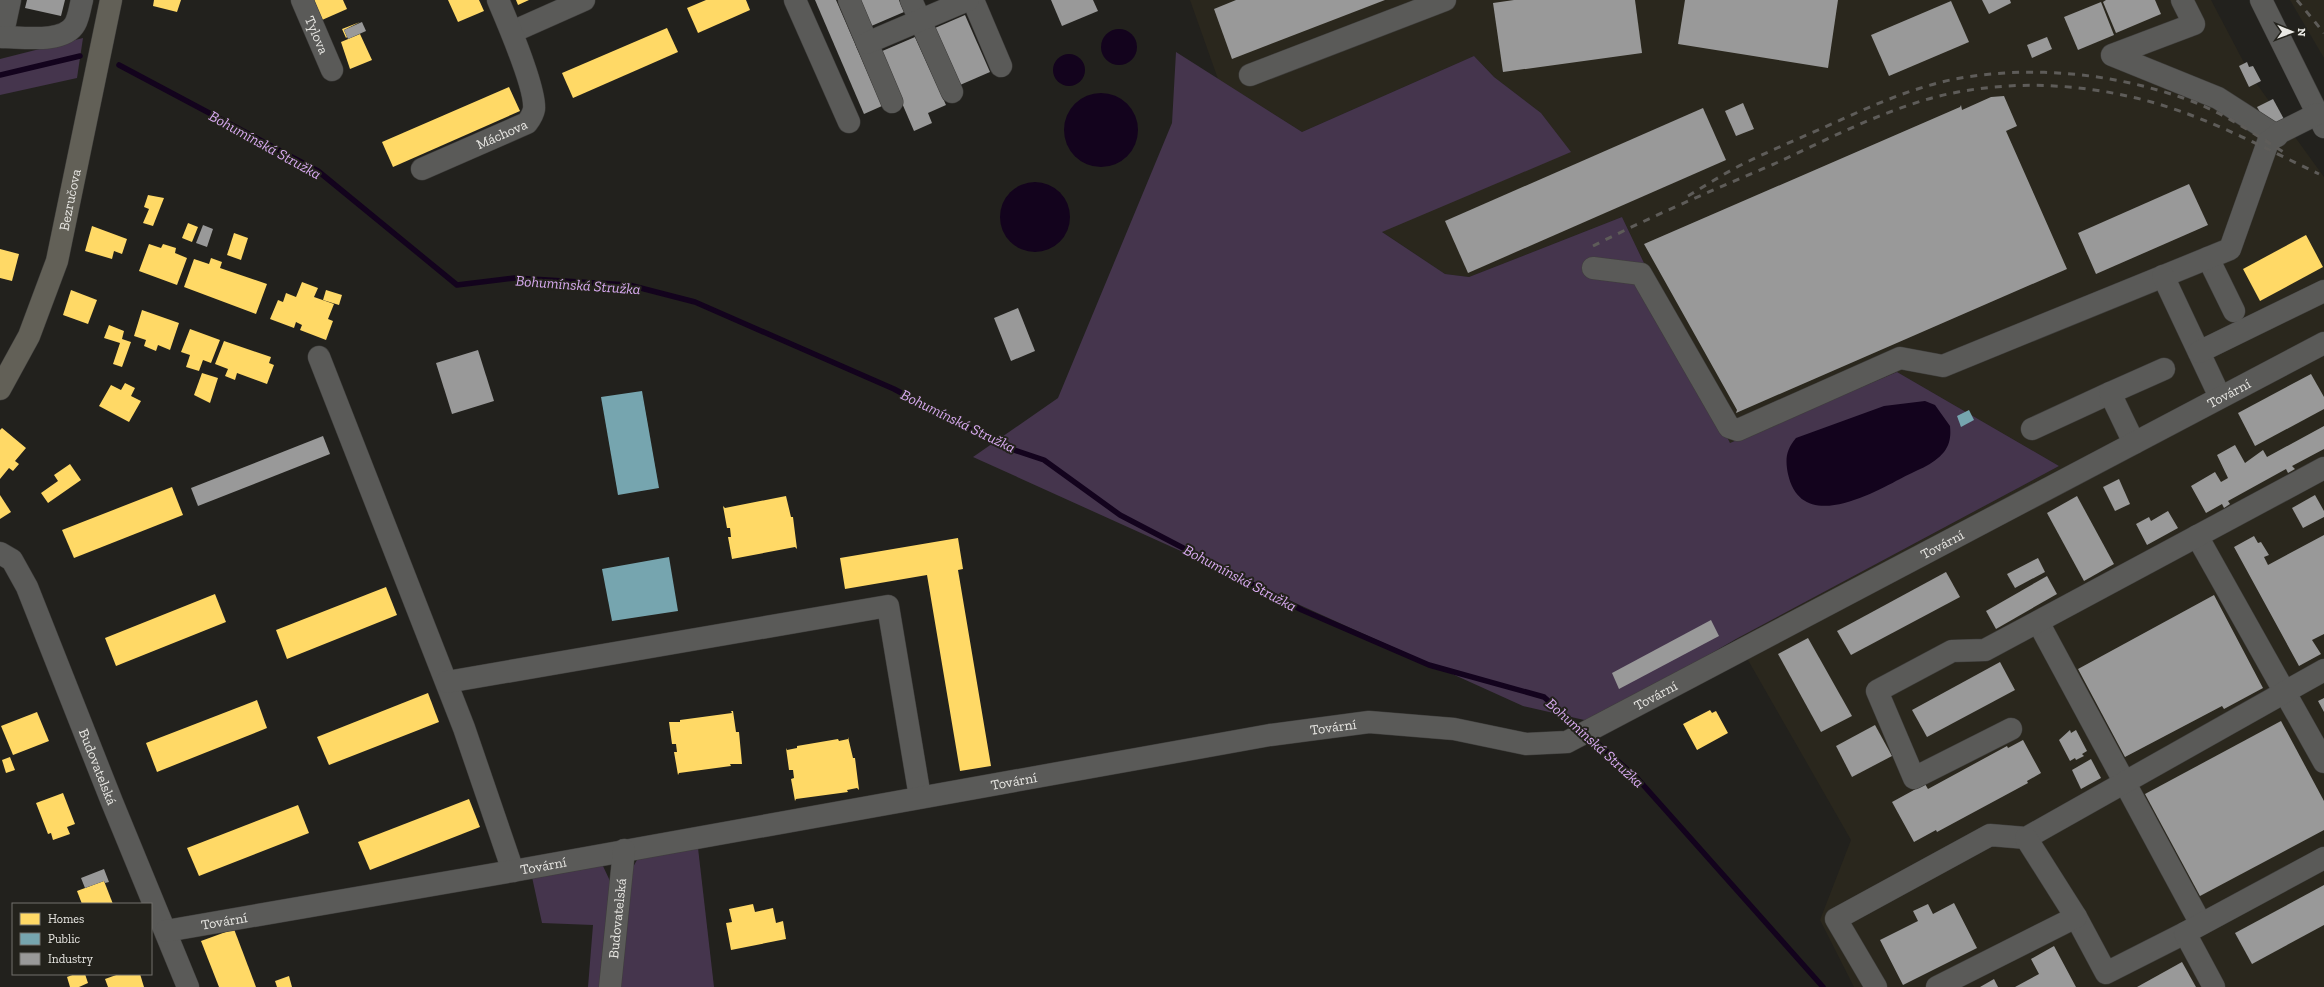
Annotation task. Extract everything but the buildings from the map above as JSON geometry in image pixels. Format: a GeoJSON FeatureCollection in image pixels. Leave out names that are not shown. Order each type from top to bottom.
{"type":"FeatureCollection","features":[{"type":"Feature","properties":{"kind":"main road","name":"Bezručova"},"geometry":{"type":"LineString","coordinates":[[0,389],[29,336],[57,261],[111,0]]}},
{"type":"Feature","properties":{"kind":"street"},"geometry":{"type":"LineString","coordinates":[[10,0],[1,36],[43,38],[63,34],[75,25],[82,0]]}},
{"type":"Feature","properties":{"kind":"street","name":"Tylova"},"geometry":{"type":"LineString","coordinates":[[302,0],[332,70]]}},
{"type":"Feature","properties":{"kind":"street","name":"Máchova"},"geometry":{"type":"LineString","coordinates":[[422,169],[527,123],[532,116],[534,99],[512,32],[498,0]]}},
{"type":"Feature","properties":{"kind":"street"},"geometry":{"type":"LineString","coordinates":[[512,32],[584,0]]}},
{"type":"Feature","properties":{"kind":"street"},"geometry":{"type":"LineString","coordinates":[[795,0],[849,122]]}},
{"type":"Feature","properties":{"kind":"street"},"geometry":{"type":"LineString","coordinates":[[849,0],[892,102]]}},
{"type":"Feature","properties":{"kind":"street"},"geometry":{"type":"LineString","coordinates":[[911,0],[952,92]]}},
{"type":"Feature","properties":{"kind":"street"},"geometry":{"type":"LineString","coordinates":[[867,43],[968,0]]}},
{"type":"Feature","properties":{"kind":"street"},"geometry":{"type":"LineString","coordinates":[[973,0],[1001,66]]}},
{"type":"Feature","properties":{"kind":"street"},"geometry":{"type":"LineString","coordinates":[[1250,75],[1445,0]]}},
{"type":"Feature","properties":{"kind":"street"},"geometry":{"type":"LineString","coordinates":[[2182,0],[2194,24],[2112,55],[2218,98],[2277,136]]}},
{"type":"Feature","properties":{"kind":"street"},"geometry":{"type":"LineString","coordinates":[[1593,268],[1641,274],[1729,427],[1738,430],[1900,358],[1943,366],[2230,249],[2268,142],[2277,136],[2321,121],[2261,0]]}},
{"type":"Feature","properties":{"kind":"street"},"geometry":{"type":"LineString","coordinates":[[2208,258],[2234,310]]}},
{"type":"Feature","properties":{"kind":"street"},"geometry":{"type":"LineString","coordinates":[[2163,276],[2220,398]]}},
{"type":"Feature","properties":{"kind":"street"},"geometry":{"type":"LineString","coordinates":[[2199,352],[2324,291]]}},
{"type":"Feature","properties":{"kind":"street","name":"Tovární"},"geometry":{"type":"LineString","coordinates":[[166,931],[513,871],[1270,735],[1369,722],[1454,728],[1526,744],[1567,742],[2324,343]]}},
{"type":"Feature","properties":{"kind":"street"},"geometry":{"type":"LineString","coordinates":[[319,357],[446,682],[513,871]]}},
{"type":"Feature","properties":{"kind":"street"},"geometry":{"type":"LineString","coordinates":[[2032,429],[2164,369]]}},
{"type":"Feature","properties":{"kind":"street"},"geometry":{"type":"LineString","coordinates":[[2110,393],[2134,443]]}},
{"type":"Feature","properties":{"kind":"street"},"geometry":{"type":"LineString","coordinates":[[2011,729],[1914,778],[1877,691],[1952,651],[1985,650],[2324,468]]}},
{"type":"Feature","properties":{"kind":"street"},"geometry":{"type":"LineString","coordinates":[[2197,536],[2324,762]]}},
{"type":"Feature","properties":{"kind":"street","name":"Budovatelská"},"geometry":{"type":"LineString","coordinates":[[0,553],[12,560],[27,587],[112,802],[188,987]]}},
{"type":"Feature","properties":{"kind":"street"},"geometry":{"type":"LineString","coordinates":[[446,682],[888,606],[920,797]]}},
{"type":"Feature","properties":{"kind":"street"},"geometry":{"type":"LineString","coordinates":[[2038,622],[2125,784],[2193,928],[2214,987]]}},
{"type":"Feature","properties":{"kind":"street"},"geometry":{"type":"LineString","coordinates":[[1876,987],[1836,919],[1990,835],[2026,838],[2125,784],[2324,670]]}},
{"type":"Feature","properties":{"kind":"street"},"geometry":{"type":"LineString","coordinates":[[2026,838],[2076,917],[2106,973],[2324,858]]}},
{"type":"Feature","properties":{"kind":"street","name":"Budovatelská"},"geometry":{"type":"LineString","coordinates":[[610,987],[624,850]]}},
{"type":"Feature","properties":{"kind":"street"},"geometry":{"type":"LineString","coordinates":[[1936,987],[2076,917]]}},
{"type":"Feature","properties":{"kind":"shaded area"},"geometry":{"type":"Polygon","coordinates":[[[1190,0],[2211,0],[2251,76],[2324,177],[2324,987],[1854,987],[1820,920],[1851,840],[1736,639],[2059,466],[1897,372],[1730,443],[1622,217],[1469,277],[1445,274],[1381,231],[1570,152],[1541,113],[1494,77],[1474,56],[1302,132],[1218,79],[1190,0]]]}},
{"type":"Feature","properties":{"kind":"shaded area"},"geometry":{"type":"Polygon","coordinates":[[[2290,0],[2324,0],[2324,58],[2290,0]]]}},
{"type":"Feature","properties":{"kind":"shaded area"},"geometry":{"type":"Polygon","coordinates":[[[1123,29],[1132,34],[1136,40],[1136,54],[1132,60],[1123,65],[1115,65],[1106,60],[1102,54],[1101,43],[1106,34],[1112,30],[1123,29]]]}},
{"type":"Feature","properties":{"kind":"shaded area"},"geometry":{"type":"Polygon","coordinates":[[[83,38],[77,78],[0,95],[0,59],[83,38]]]}},
{"type":"Feature","properties":{"kind":"shaded area"},"geometry":{"type":"Polygon","coordinates":[[[1176,52],[1302,132],[1474,56],[1494,77],[1541,113],[1571,152],[1382,232],[1445,274],[1469,277],[1622,217],[1730,443],[1897,372],[2059,466],[1736,639],[1593,722],[1523,706],[973,457],[1058,398],[1172,123],[1176,52]]]}},
{"type":"Feature","properties":{"kind":"shaded area"},"geometry":{"type":"Polygon","coordinates":[[[1066,54],[1072,54],[1082,61],[1085,70],[1084,76],[1078,83],[1072,86],[1066,86],[1056,79],[1053,73],[1053,67],[1060,57],[1066,54]]]}},
{"type":"Feature","properties":{"kind":"shaded area"},"geometry":{"type":"Polygon","coordinates":[[[1101,93],[1122,99],[1132,109],[1138,130],[1132,151],[1122,161],[1101,167],[1080,161],[1070,151],[1064,130],[1070,109],[1080,99],[1101,93]]]}},
{"type":"Feature","properties":{"kind":"shaded area"},"geometry":{"type":"Polygon","coordinates":[[[1035,182],[1048,185],[1060,192],[1067,204],[1070,217],[1067,230],[1060,242],[1048,249],[1035,252],[1022,249],[1010,242],[1003,230],[1000,217],[1003,204],[1010,192],[1022,185],[1035,182]]]}},
{"type":"Feature","properties":{"kind":"shaded area"},"geometry":{"type":"Polygon","coordinates":[[[1925,401],[1935,405],[1950,426],[1948,446],[1935,461],[1871,493],[1837,505],[1821,506],[1807,502],[1795,492],[1788,474],[1787,455],[1796,438],[1884,406],[1925,401]]]}},
{"type":"Feature","properties":{"kind":"shaded area"},"geometry":{"type":"Polygon","coordinates":[[[698,848],[714,987],[616,987],[626,880],[638,858],[698,848]]]}},
{"type":"Feature","properties":{"kind":"shaded area"},"geometry":{"type":"Polygon","coordinates":[[[602,864],[610,881],[602,987],[588,987],[593,925],[542,923],[532,877],[602,864]]]}},
{"type":"Feature","properties":{"kind":"waterway","name":"Bohumínská Stružka"},"geometry":{"type":"LineString","coordinates":[[0,75],[80,56]]}},
{"type":"Feature","properties":{"kind":"waterway","name":"Bohumínská Stružka"},"geometry":{"type":"LineString","coordinates":[[119,65],[318,171],[457,285],[515,278],[629,285],[695,302],[894,389],[999,445],[1044,460],[1120,515],[1302,610],[1429,665],[1544,697],[1581,730]]}},
{"type":"Feature","properties":{"kind":"waterway","name":"Bohumínská Stružka"},"geometry":{"type":"LineString","coordinates":[[1589,736],[1637,778],[1823,987]]}},
{"type":"Feature","properties":{"kind":"railway"},"geometry":{"type":"LineString","coordinates":[[2297,0],[2324,33]]}},
{"type":"Feature","properties":{"kind":"railway"},"geometry":{"type":"LineString","coordinates":[[1688,196],[1749,161],[1889,99],[1938,83],[1984,75],[2042,72],[2070,74],[2099,77],[2156,89],[2210,109],[2236,122],[2285,153]]}},
{"type":"Feature","properties":{"kind":"railway"},"geometry":{"type":"LineString","coordinates":[[1593,246],[1705,193],[1774,164],[1864,122],[1887,113],[1934,97],[2003,86],[2025,85],[2070,87],[2114,93],[2160,104],[2229,131],[2319,174]]}}]}
